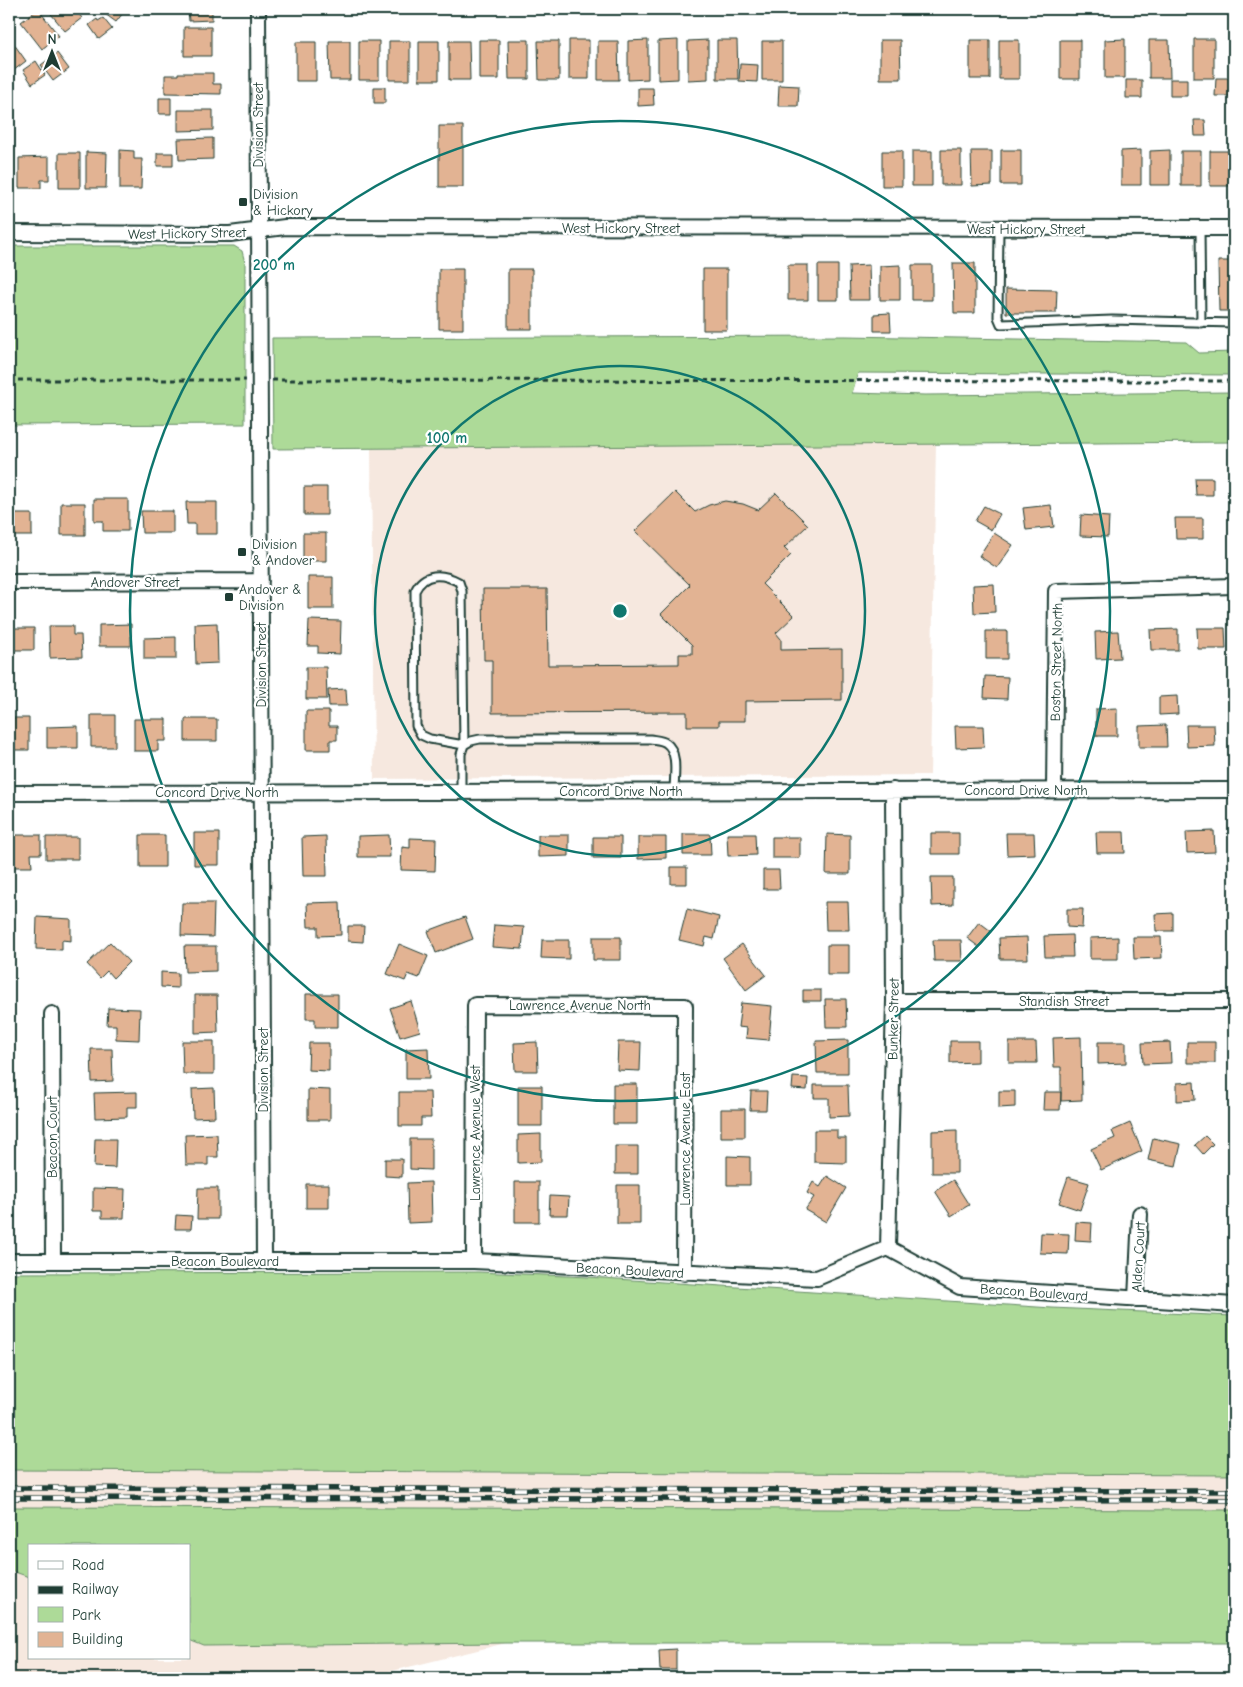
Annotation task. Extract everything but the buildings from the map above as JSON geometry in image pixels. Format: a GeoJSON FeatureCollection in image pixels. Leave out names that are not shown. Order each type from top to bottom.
{"type":"FeatureCollection","features":[{"type":"Feature","properties":{"kind":"street","name":"Division Street"},"geometry":{"type":"LineString","coordinates":[[258,9],[264,1261]]}},
{"type":"Feature","properties":{"kind":"street","name":"West Hickory Street"},"geometry":{"type":"LineString","coordinates":[[9,232],[230,234],[258,232],[285,227],[1234,228]]}},
{"type":"Feature","properties":{"kind":"street","name":"Andover Street"},"geometry":{"type":"LineString","coordinates":[[9,582],[261,581]]}},
{"type":"Feature","properties":{"kind":"street","name":"Boston Street North"},"geometry":{"type":"LineString","coordinates":[[1054,790],[1056,591],[1234,586]]}},
{"type":"Feature","properties":{"kind":"street","name":"Bunker Street"},"geometry":{"type":"LineString","coordinates":[[888,1248],[894,1001],[893,790]]}},
{"type":"Feature","properties":{"kind":"street","name":"Concord Drive North"},"geometry":{"type":"LineString","coordinates":[[9,793],[1234,790]]}},
{"type":"Feature","properties":{"kind":"street","name":"Standish Street"},"geometry":{"type":"LineString","coordinates":[[894,1001],[1234,1001]]}},
{"type":"Feature","properties":{"kind":"street","name":"Lawrence Avenue North"},"geometry":{"type":"LineString","coordinates":[[475,1005],[685,1006]]}},
{"type":"Feature","properties":{"kind":"street","name":"Lawrence Avenue West"},"geometry":{"type":"LineString","coordinates":[[474,1261],[475,1005]]}},
{"type":"Feature","properties":{"kind":"street","name":"Lawrence Avenue East"},"geometry":{"type":"LineString","coordinates":[[684,1273],[685,1006]]}},
{"type":"Feature","properties":{"kind":"street","name":"Beacon Court"},"geometry":{"type":"LineString","coordinates":[[52,1014],[53,1261]]}},
{"type":"Feature","properties":{"kind":"street","name":"Alden Court"},"geometry":{"type":"LineString","coordinates":[[1136,1299],[1140,1214]]}},
{"type":"Feature","properties":{"kind":"street","name":"Beacon Boulevard"},"geometry":{"type":"LineString","coordinates":[[9,1261],[474,1261],[684,1273],[817,1278],[888,1248],[960,1287],[1234,1305]]}},
{"type":"Feature","properties":{"kind":"lane"},"geometry":{"type":"LineString","coordinates":[[1200,228],[1201,323]]}},
{"type":"Feature","properties":{"kind":"lane"},"geometry":{"type":"LineString","coordinates":[[999,229],[998,317],[1001,324],[1112,320],[1234,323]]}},
{"type":"Feature","properties":{"kind":"lane"},"geometry":{"type":"LineString","coordinates":[[461,791],[461,754],[464,745],[462,590],[459,582],[449,576],[429,576],[419,582],[415,591],[416,726],[421,735],[430,739],[464,745],[480,739],[650,739],[665,742],[672,748],[674,757],[674,791]]}},
{"type":"Feature","properties":{"kind":"path"},"geometry":{"type":"LineString","coordinates":[[9,380],[246,380]]}},
{"type":"Feature","properties":{"kind":"path"},"geometry":{"type":"LineString","coordinates":[[269,380],[1234,381]]}},
{"type":"Feature","properties":{"kind":"shaded area"},"geometry":{"type":"Polygon","coordinates":[[[936,443],[930,775],[374,779],[371,449],[936,443]]]}},
{"type":"Feature","properties":{"kind":"shaded area"},"geometry":{"type":"Polygon","coordinates":[[[9,1470],[1234,1475],[1234,1510],[9,1507],[9,1470]]]}},
{"type":"Feature","properties":{"kind":"shaded area"},"geometry":{"type":"Polygon","coordinates":[[[9,1571],[28,1577],[28,1660],[190,1660],[190,1640],[205,1646],[506,1643],[364,1678],[9,1678],[9,1571]]]}},
{"type":"Feature","properties":{"kind":"green space"},"geometry":{"type":"Polygon","coordinates":[[[9,246],[234,246],[242,251],[245,263],[245,424],[9,425],[9,246]]]}},
{"type":"Feature","properties":{"kind":"green space"},"geometry":{"type":"Polygon","coordinates":[[[845,336],[1186,342],[1199,353],[1234,352],[1234,375],[858,373],[852,393],[925,395],[1234,392],[1234,442],[273,449],[272,338],[845,336]]]}},
{"type":"Feature","properties":{"kind":"green space"},"geometry":{"type":"Polygon","coordinates":[[[478,1272],[587,1277],[1052,1308],[1234,1316],[1234,1475],[9,1470],[9,1273],[478,1272]]]}},
{"type":"Feature","properties":{"kind":"green space"},"geometry":{"type":"Polygon","coordinates":[[[9,1507],[1234,1510],[1234,1643],[506,1643],[204,1646],[190,1640],[190,1544],[28,1544],[28,1577],[9,1571],[9,1507]]]}},
{"type":"Feature","properties":{"kind":"railway"},"geometry":{"type":"LineString","coordinates":[[9,1488],[1234,1491]]}},
{"type":"Feature","properties":{"kind":"railway"},"geometry":{"type":"LineString","coordinates":[[9,1498],[1234,1500]]}},
{"type":"Feature","properties":{"kind":"place","name":"Division & Hickory"},"geometry":{"type":"Point","coordinates":[243,202]}},
{"type":"Feature","properties":{"kind":"place","name":"Division & Andover"},"geometry":{"type":"Point","coordinates":[242,552]}},
{"type":"Feature","properties":{"kind":"place","name":"Andover & Division"},"geometry":{"type":"Point","coordinates":[229,597]}}]}
